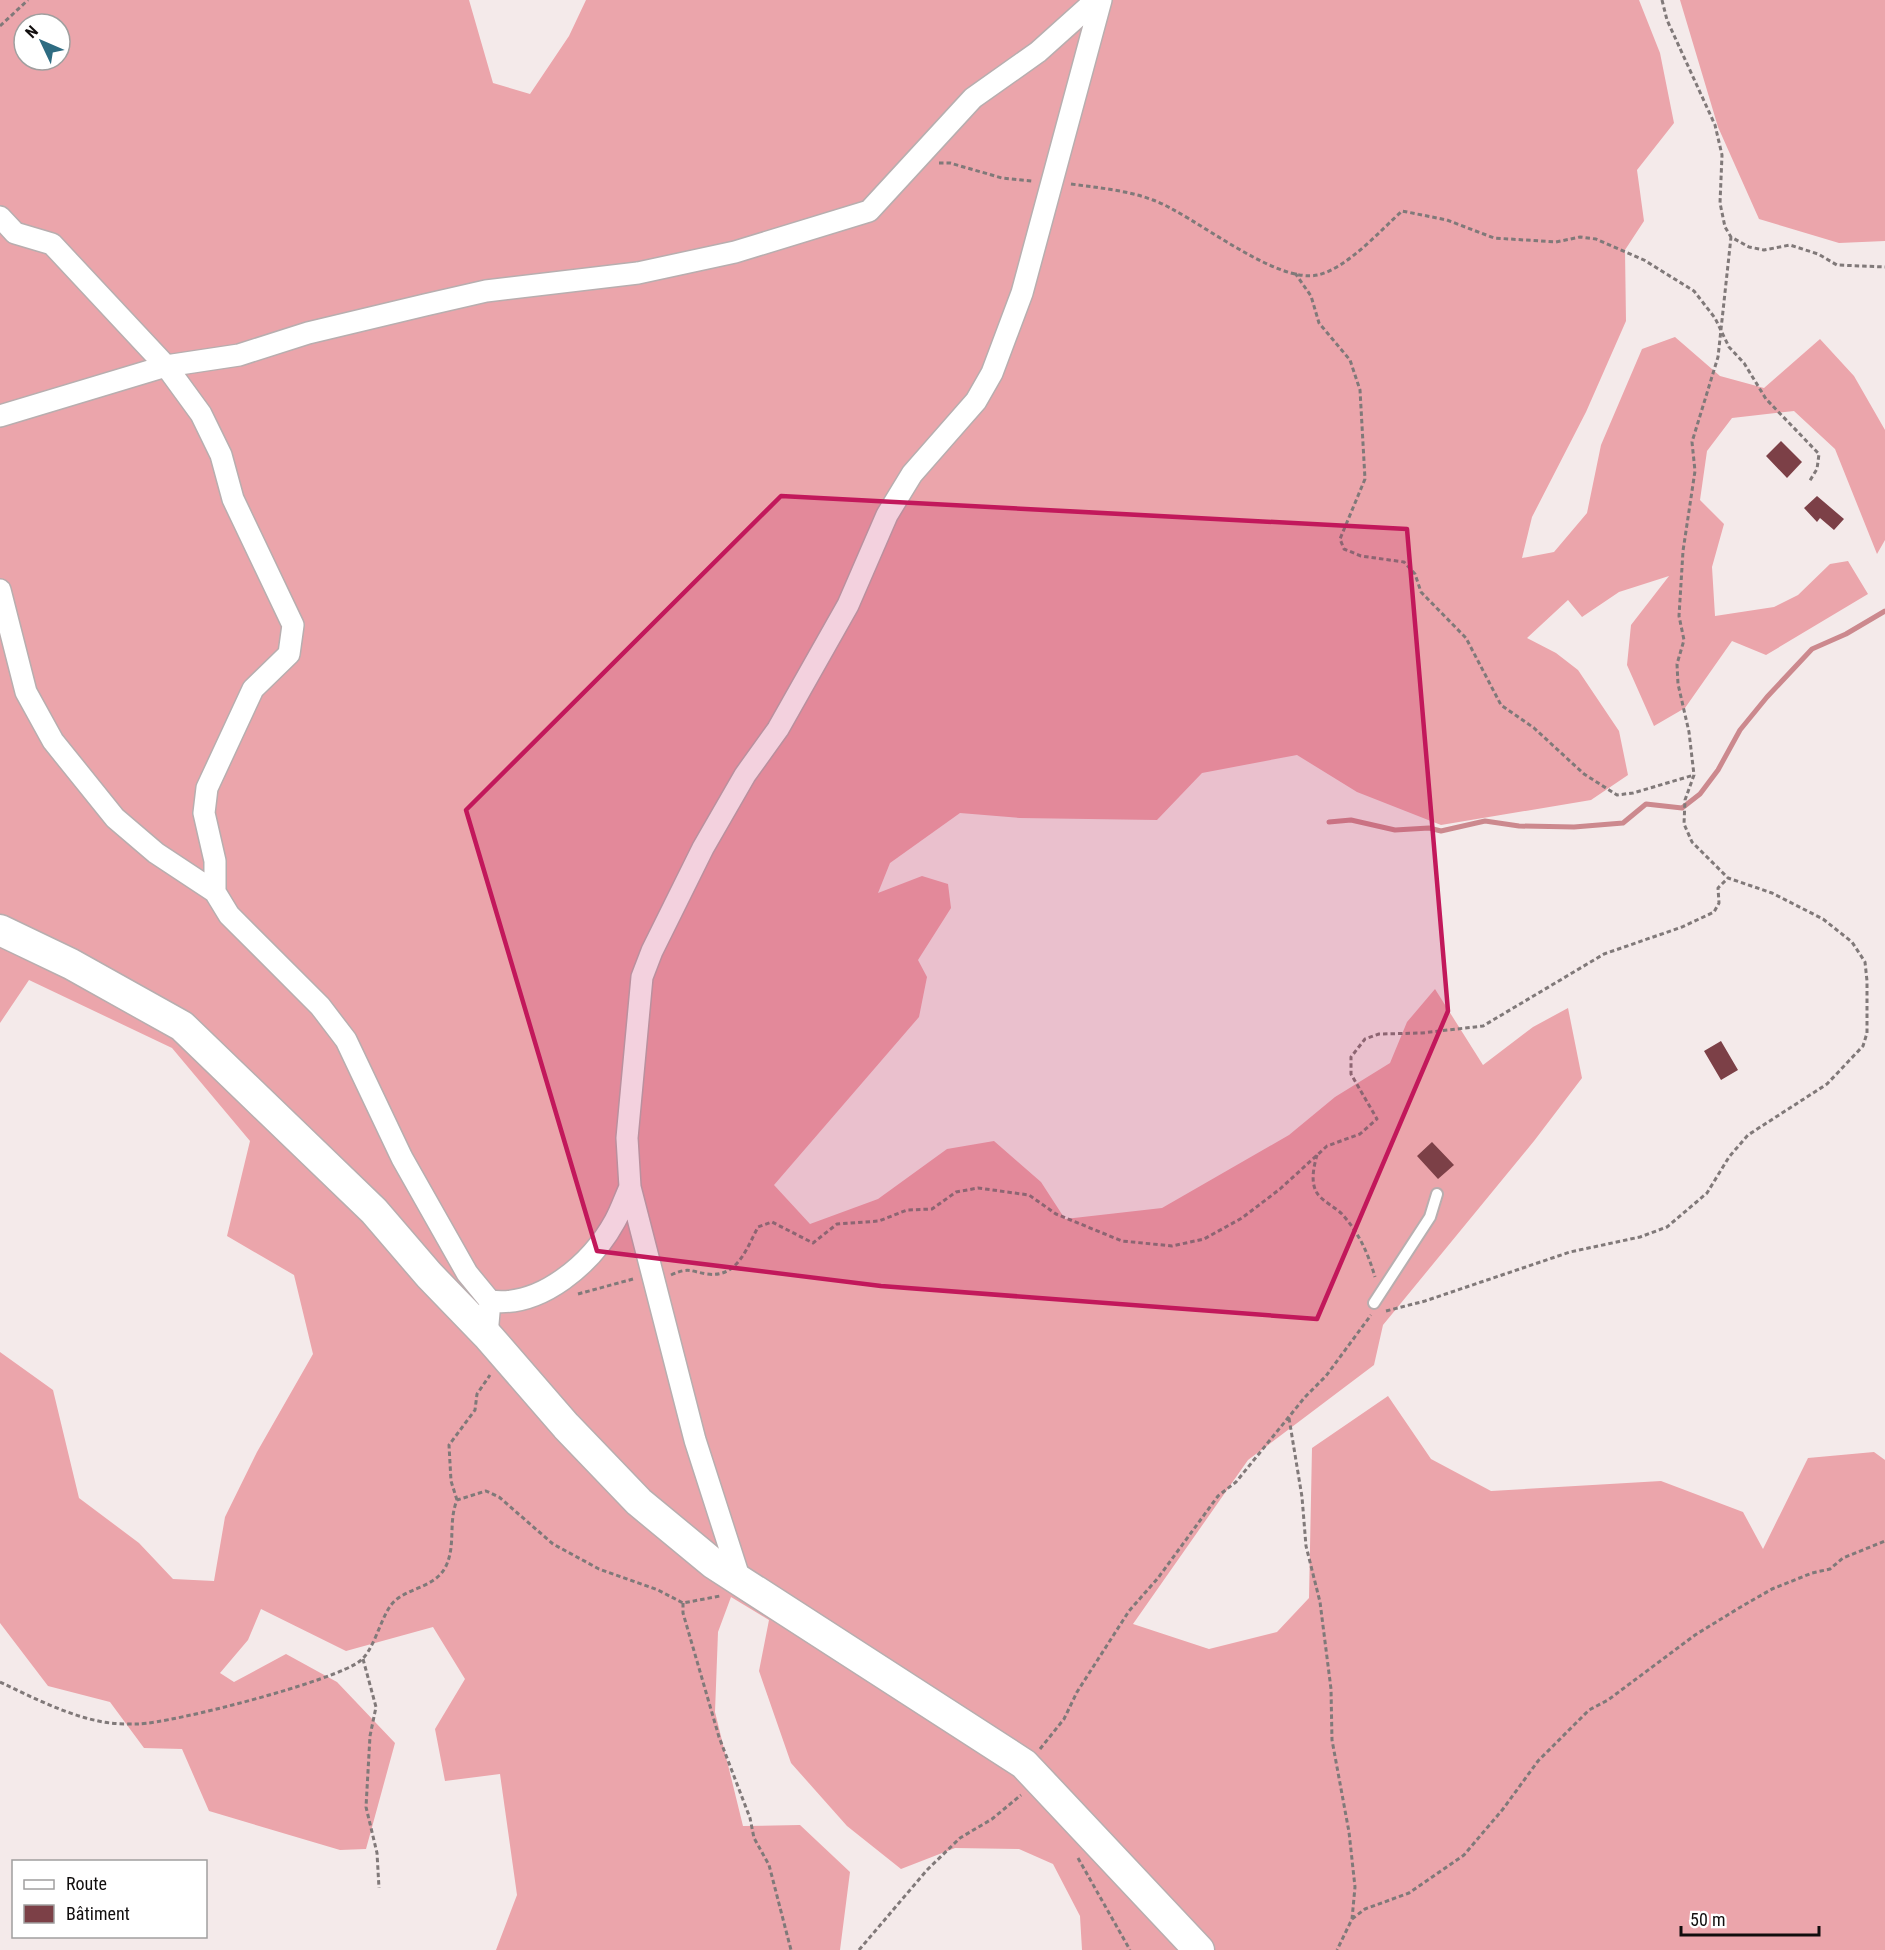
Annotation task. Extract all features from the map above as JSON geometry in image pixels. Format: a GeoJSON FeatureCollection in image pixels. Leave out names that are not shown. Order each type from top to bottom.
{"type":"FeatureCollection","features":[{"type":"Feature","properties":{"kind":"street"},"geometry":{"type":"LineString","coordinates":[[0,416],[166,366],[239,355],[308,333],[486,291],[638,273],[735,252],[868,211],[973,98],[1038,52],[1098,0]]}},
{"type":"Feature","properties":{"kind":"street"},"geometry":{"type":"LineString","coordinates":[[730,1588],[695,1440],[630,1187],[627,1138],[642,976],[652,951],[709,838],[746,775],[778,729],[848,605],[887,515],[912,474],[976,401],[992,373],[1022,293],[1098,0]]}},
{"type":"Feature","properties":{"kind":"street"},"geometry":{"type":"LineString","coordinates":[[0,217],[15,233],[52,244],[166,366],[201,414],[216,445],[233,499],[293,625],[289,654],[253,689],[207,788],[204,813],[215,861],[215,892]]}},
{"type":"Feature","properties":{"kind":"street"},"geometry":{"type":"LineString","coordinates":[[0,590],[26,692],[60,750],[115,818],[156,853],[215,892],[229,915],[320,1006],[346,1040],[402,1158],[467,1273],[490,1301],[508,1304],[558,1285],[587,1257],[615,1222],[630,1187]]}},
{"type":"Feature","properties":{"kind":"street"},"geometry":{"type":"LineString","coordinates":[[0,930],[71,964],[182,1026],[374,1211],[566,1426],[639,1502],[714,1564],[730,1588],[1026,1776],[1199,1950]]}},
{"type":"Feature","properties":{"kind":"street"},"geometry":{"type":"LineString","coordinates":[[487,1335],[490,1301]]}},
{"type":"Feature","properties":{"kind":"lane"},"geometry":{"type":"LineString","coordinates":[[1373,1308],[1430,1217],[1437,1194]]}},
{"type":"Feature","properties":{"kind":"path"},"geometry":{"type":"LineString","coordinates":[[0,26],[28,0]]}},
{"type":"Feature","properties":{"kind":"path"},"geometry":{"type":"LineString","coordinates":[[1662,0],[1666,20],[1715,125],[1722,155],[1720,203],[1725,226],[1731,237],[1749,247],[1764,250],[1790,245],[1818,254],[1837,265],[1885,267]]}},
{"type":"Feature","properties":{"kind":"path"},"geometry":{"type":"LineString","coordinates":[[913,164],[950,163],[1002,178],[1052,181],[1126,191],[1154,200],[1183,214],[1249,256],[1295,273],[1318,275],[1341,264],[1377,236],[1402,211],[1447,220],[1494,238],[1556,242],[1580,237],[1596,238],[1644,260],[1694,291],[1722,330],[1729,347],[1744,363],[1766,399],[1819,454],[1817,469],[1809,482]]}},
{"type":"Feature","properties":{"kind":"path"},"geometry":{"type":"LineString","coordinates":[[1373,1308],[1407,1307],[1570,1252],[1640,1237],[1667,1227],[1707,1192],[1729,1156],[1748,1135],[1827,1084],[1863,1046],[1867,1033],[1865,962],[1852,942],[1823,919],[1772,892],[1728,878],[1692,842],[1684,824],[1685,800],[1694,775],[1689,732],[1678,684],[1677,663],[1684,640],[1679,616],[1687,513],[1695,471],[1692,442],[1718,357],[1731,237]]}},
{"type":"Feature","properties":{"kind":"path"},"geometry":{"type":"LineString","coordinates":[[1295,273],[1311,296],[1319,323],[1350,360],[1360,390],[1365,479],[1340,540],[1344,549],[1361,556],[1404,562],[1415,574],[1421,592],[1466,638],[1501,705],[1534,728],[1584,774],[1617,795],[1633,793],[1694,775]]}},
{"type":"Feature","properties":{"kind":"path"},"geometry":{"type":"LineString","coordinates":[[550,1288],[580,1294],[640,1277],[653,1280],[687,1268],[708,1274],[727,1273],[740,1261],[758,1227],[772,1222],[813,1243],[837,1224],[879,1221],[907,1209],[932,1209],[956,1192],[978,1188],[1029,1195],[1056,1214],[1122,1241],[1172,1246],[1204,1239],[1242,1218],[1280,1189],[1327,1146],[1360,1134],[1377,1119],[1352,1074],[1351,1057],[1365,1040],[1379,1034],[1422,1033],[1484,1026],[1604,954],[1682,927],[1714,912],[1719,903],[1718,888],[1728,878]]}},
{"type":"Feature","properties":{"kind":"path"},"geometry":{"type":"LineString","coordinates":[[859,1950],[927,1870],[960,1838],[992,1819],[1026,1776],[1064,1719],[1077,1692],[1129,1611],[1158,1578],[1218,1496],[1236,1482],[1326,1376],[1373,1308],[1378,1286],[1367,1251],[1342,1215],[1317,1193],[1314,1184],[1317,1155]]}},
{"type":"Feature","properties":{"kind":"path"},"geometry":{"type":"LineString","coordinates":[[0,1682],[37,1701],[109,1723],[138,1724],[186,1716],[290,1688],[350,1667],[363,1659],[392,1604],[405,1594],[431,1583],[445,1568],[451,1549],[451,1514],[457,1500],[451,1481],[449,1445],[475,1410],[477,1394],[492,1371]]}},
{"type":"Feature","properties":{"kind":"path"},"geometry":{"type":"LineString","coordinates":[[1289,1417],[1302,1497],[1306,1546],[1320,1602],[1331,1689],[1332,1740],[1349,1832],[1355,1887],[1352,1919],[1337,1950]]}},
{"type":"Feature","properties":{"kind":"path"},"geometry":{"type":"LineString","coordinates":[[457,1500],[486,1491],[499,1497],[553,1544],[573,1557],[683,1603],[730,1588]]}},
{"type":"Feature","properties":{"kind":"path"},"geometry":{"type":"LineString","coordinates":[[1352,1919],[1365,1909],[1409,1893],[1464,1855],[1503,1809],[1538,1761],[1589,1710],[1608,1700],[1695,1635],[1772,1589],[1812,1573],[1830,1569],[1843,1558],[1885,1542]]}},
{"type":"Feature","properties":{"kind":"path"},"geometry":{"type":"LineString","coordinates":[[683,1603],[689,1635],[700,1664],[719,1737],[750,1818],[754,1838],[769,1865],[791,1950]]}},
{"type":"Feature","properties":{"kind":"path"},"geometry":{"type":"LineString","coordinates":[[363,1659],[376,1707],[370,1736],[366,1807],[377,1853],[379,1888]]}},
{"type":"Feature","properties":{"kind":"highlighted area"},"geometry":{"type":"Polygon","coordinates":[[[781,496],[1050,512],[1407,529],[1448,1011],[1317,1319],[881,1286],[597,1251],[466,810],[781,496]]]}},
{"type":"Feature","properties":{"kind":"shaded area"},"geometry":{"type":"Polygon","coordinates":[[[0,0],[469,0],[493,83],[530,94],[569,36],[586,0],[1639,0],[1660,53],[1674,123],[1637,170],[1644,221],[1625,250],[1626,321],[1586,412],[1532,517],[1522,558],[1554,552],[1587,513],[1601,445],[1642,349],[1675,337],[1720,376],[1764,388],[1820,339],[1854,376],[1885,430],[1885,540],[1877,554],[1835,449],[1794,411],[1732,418],[1707,451],[1700,500],[1724,524],[1712,567],[1715,616],[1774,607],[1798,595],[1830,564],[1848,561],[1868,594],[1766,655],[1732,641],[1685,708],[1654,726],[1627,665],[1631,625],[1669,576],[1619,592],[1582,617],[1568,600],[1527,638],[1556,653],[1578,670],[1619,731],[1628,775],[1591,800],[1441,825],[1357,792],[1297,755],[1202,773],[1157,820],[1020,818],[960,813],[890,863],[878,893],[922,876],[948,884],[951,908],[918,960],[927,977],[919,1017],[774,1185],[810,1224],[878,1199],[947,1149],[994,1141],[1041,1182],[1065,1219],[1162,1208],[1289,1135],[1335,1097],[1390,1063],[1407,1022],[1435,989],[1483,1065],[1533,1027],[1568,1008],[1582,1078],[1534,1141],[1383,1325],[1374,1365],[1248,1460],[1133,1624],[1209,1649],[1277,1632],[1309,1598],[1312,1448],[1388,1396],[1431,1459],[1491,1491],[1661,1481],[1743,1512],[1763,1549],[1808,1458],[1874,1452],[1885,1460],[1885,1950],[1082,1950],[1080,1916],[1053,1864],[1019,1849],[955,1848],[901,1869],[847,1826],[791,1763],[759,1671],[769,1620],[731,1597],[718,1632],[715,1712],[743,1826],[800,1825],[850,1872],[840,1950],[496,1950],[517,1895],[500,1774],[445,1781],[435,1729],[465,1679],[433,1627],[346,1651],[261,1609],[248,1640],[220,1673],[234,1682],[286,1654],[337,1682],[395,1743],[366,1849],[340,1850],[209,1811],[182,1749],[144,1748],[110,1702],[48,1686],[0,1623],[0,1352],[53,1390],[79,1498],[139,1543],[173,1579],[214,1581],[225,1517],[257,1452],[313,1354],[294,1275],[227,1236],[250,1141],[172,1048],[29,980],[0,1023],[0,0]]]}},
{"type":"Feature","properties":{"kind":"shaded area"},"geometry":{"type":"Polygon","coordinates":[[[1680,0],[1885,0],[1885,241],[1839,243],[1759,219],[1718,127],[1680,0]]]}},
{"type":"Feature","properties":{"kind":"building"},"geometry":{"type":"Polygon","coordinates":[[[1781,441],[1802,462],[1787,478],[1766,456],[1781,441]]]}},
{"type":"Feature","properties":{"kind":"building"},"geometry":{"type":"Polygon","coordinates":[[[1817,496],[1844,519],[1834,530],[1820,518],[1817,522],[1804,508],[1817,496]]]}},
{"type":"Feature","properties":{"kind":"building"},"geometry":{"type":"Polygon","coordinates":[[[1721,1041],[1738,1070],[1721,1080],[1704,1051],[1721,1041]]]}},
{"type":"Feature","properties":{"kind":"building"},"geometry":{"type":"Polygon","coordinates":[[[1432,1142],[1454,1165],[1438,1179],[1417,1156],[1432,1142]]]}},
{"type":"Feature","properties":{"kind":"waterway"},"geometry":{"type":"LineString","coordinates":[[1329,822],[1351,820],[1395,830],[1429,828],[1441,831],[1485,821],[1519,826],[1574,827],[1623,823],[1646,804],[1682,808],[1700,794],[1718,770],[1740,730],[1812,649],[1846,634],[1885,611]]}}]}
